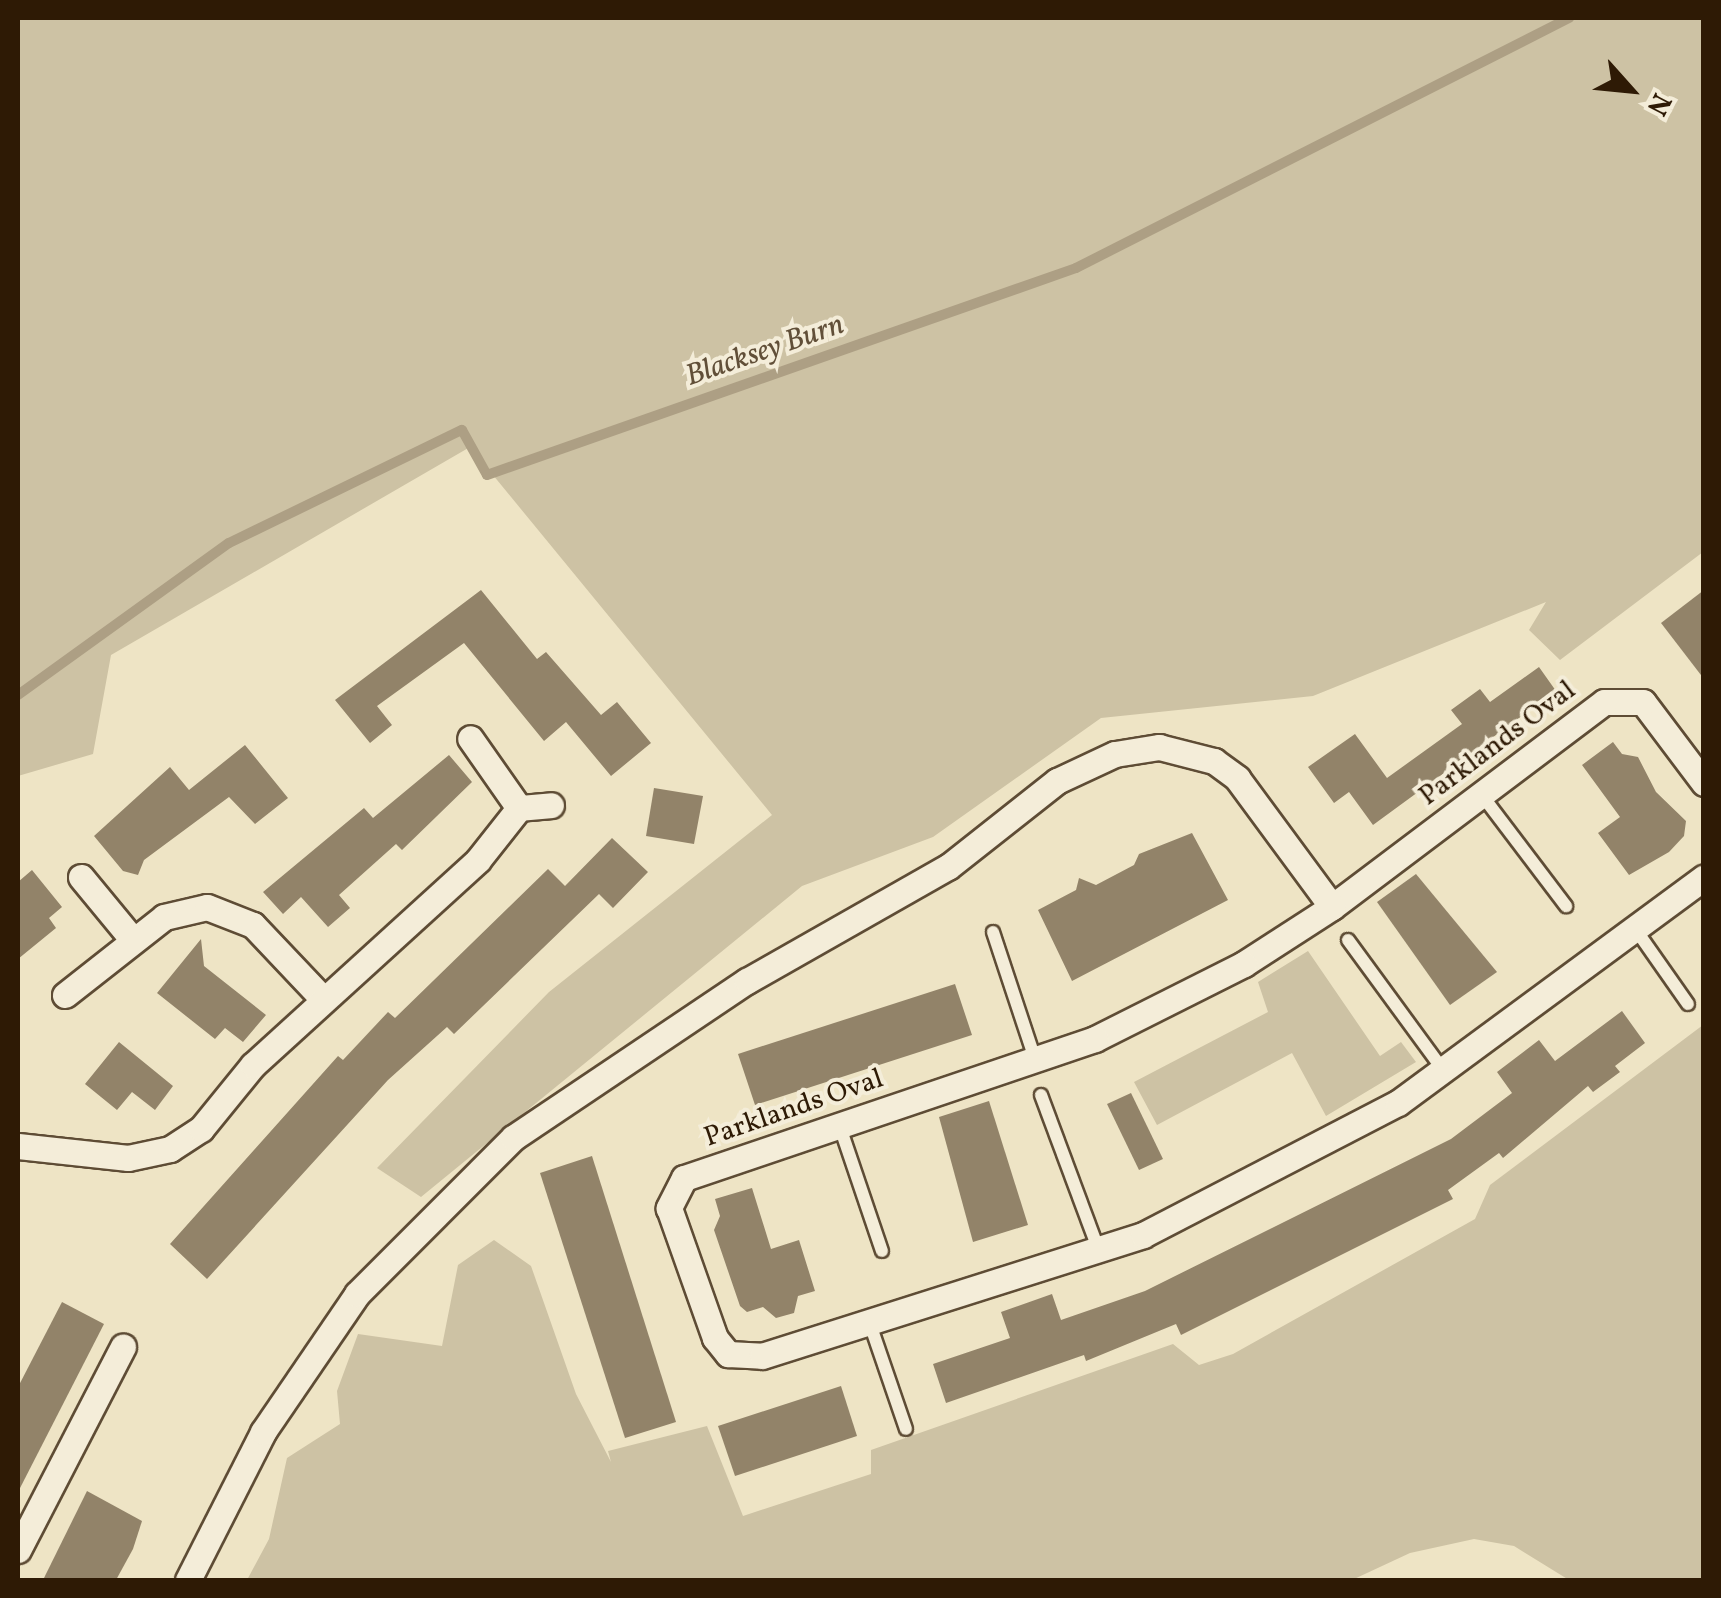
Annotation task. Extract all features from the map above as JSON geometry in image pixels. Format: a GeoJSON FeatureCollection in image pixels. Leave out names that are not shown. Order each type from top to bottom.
{"type":"FeatureCollection","features":[{"type":"Feature","properties":{"kind":"street","name":"Parklands Oval"},"geometry":{"type":"LineString","coordinates":[[1704,782],[1650,710],[1626,699],[1604,702],[1332,907],[1244,964],[1095,1039],[838,1122],[684,1178],[669,1208],[715,1338],[728,1354],[762,1356],[868,1319],[1099,1250],[1300,1154],[1445,1072],[1704,878]]}},
{"type":"Feature","properties":{"kind":"street"},"geometry":{"type":"LineString","coordinates":[[470,738],[519,808]]}},
{"type":"Feature","properties":{"kind":"street"},"geometry":{"type":"LineString","coordinates":[[188,1580],[263,1432],[358,1294],[513,1138],[747,981],[948,867],[1057,781],[1115,754],[1160,748],[1214,761],[1237,778],[1332,907]]}},
{"type":"Feature","properties":{"kind":"street"},"geometry":{"type":"LineString","coordinates":[[18,1146],[128,1158],[170,1149],[201,1129],[321,998],[478,860],[519,808],[551,805]]}},
{"type":"Feature","properties":{"kind":"street"},"geometry":{"type":"LineString","coordinates":[[81,878],[133,940]]}},
{"type":"Feature","properties":{"kind":"street"},"geometry":{"type":"LineString","coordinates":[[65,995],[133,940],[177,911],[224,910],[254,926],[321,998]]}},
{"type":"Feature","properties":{"kind":"street"},"geometry":{"type":"LineString","coordinates":[[18,1550],[123,1347]]}},
{"type":"Feature","properties":{"kind":"lane"},"geometry":{"type":"LineString","coordinates":[[1482,794],[1566,906]]}},
{"type":"Feature","properties":{"kind":"lane"},"geometry":{"type":"LineString","coordinates":[[1634,927],[1688,1004]]}},
{"type":"Feature","properties":{"kind":"lane"},"geometry":{"type":"LineString","coordinates":[[993,932],[1035,1059]]}},
{"type":"Feature","properties":{"kind":"lane"},"geometry":{"type":"LineString","coordinates":[[1348,940],[1445,1072]]}},
{"type":"Feature","properties":{"kind":"lane"},"geometry":{"type":"LineString","coordinates":[[1041,1095],[1099,1250]]}},
{"type":"Feature","properties":{"kind":"lane"},"geometry":{"type":"LineString","coordinates":[[838,1122],[882,1251]]}},
{"type":"Feature","properties":{"kind":"lane"},"geometry":{"type":"LineString","coordinates":[[868,1319],[906,1429]]}},
{"type":"Feature","properties":{"kind":"shaded area"},"geometry":{"type":"Polygon","coordinates":[[[18,18],[1703,18],[1703,552],[1560,660],[1529,630],[1546,602],[1313,696],[1101,718],[933,837],[802,886],[421,1197],[377,1168],[549,992],[772,815],[470,447],[111,655],[93,754],[18,776],[18,18]]]}},
{"type":"Feature","properties":{"kind":"shaded area"},"geometry":{"type":"Polygon","coordinates":[[[1308,951],[1380,1056],[1401,1042],[1416,1062],[1326,1116],[1292,1053],[1157,1125],[1134,1082],[1268,1012],[1258,982],[1308,951]]]}},
{"type":"Feature","properties":{"kind":"shaded area"},"geometry":{"type":"Polygon","coordinates":[[[1703,1025],[1703,1580],[1569,1580],[1514,1546],[1474,1539],[1410,1553],[1352,1580],[247,1580],[269,1539],[287,1458],[340,1424],[337,1391],[358,1334],[442,1346],[458,1265],[494,1240],[531,1266],[576,1394],[611,1462],[608,1451],[707,1426],[743,1516],[871,1474],[871,1450],[1173,1344],[1199,1365],[1233,1354],[1475,1219],[1490,1185],[1703,1025]]]}},
{"type":"Feature","properties":{"kind":"building"},"geometry":{"type":"Polygon","coordinates":[[[481,590],[537,659],[546,652],[601,715],[617,702],[651,743],[611,776],[566,722],[544,741],[464,643],[377,706],[392,725],[370,743],[335,700],[481,590]]]}},
{"type":"Feature","properties":{"kind":"building"},"geometry":{"type":"Polygon","coordinates":[[[1704,590],[1704,679],[1661,623],[1704,590]]]}},
{"type":"Feature","properties":{"kind":"building"},"geometry":{"type":"Polygon","coordinates":[[[1539,667],[1556,691],[1373,825],[1349,792],[1334,803],[1308,767],[1355,734],[1387,778],[1462,724],[1451,710],[1480,689],[1490,702],[1539,667]]]}},
{"type":"Feature","properties":{"kind":"building"},"geometry":{"type":"Polygon","coordinates":[[[1613,742],[1622,754],[1638,757],[1656,792],[1686,821],[1684,836],[1669,852],[1629,875],[1598,833],[1620,817],[1582,765],[1613,742]]]}},
{"type":"Feature","properties":{"kind":"building"},"geometry":{"type":"Polygon","coordinates":[[[245,745],[288,798],[255,824],[229,797],[144,860],[138,875],[123,871],[94,836],[170,767],[189,790],[245,745]]]}},
{"type":"Feature","properties":{"kind":"building"},"geometry":{"type":"Polygon","coordinates":[[[449,755],[472,782],[402,850],[396,844],[339,895],[350,908],[328,927],[301,897],[283,914],[263,892],[364,808],[373,818],[449,755]]]}},
{"type":"Feature","properties":{"kind":"building"},"geometry":{"type":"Polygon","coordinates":[[[654,788],[703,796],[694,844],[646,836],[654,788]]]}},
{"type":"Feature","properties":{"kind":"building"},"geometry":{"type":"Polygon","coordinates":[[[1192,833],[1228,900],[1072,981],[1038,910],[1076,890],[1079,878],[1096,885],[1134,865],[1139,854],[1192,833]]]}},
{"type":"Feature","properties":{"kind":"building"},"geometry":{"type":"Polygon","coordinates":[[[612,838],[648,872],[613,908],[599,894],[454,1034],[447,1027],[388,1080],[207,1279],[170,1244],[338,1056],[343,1060],[388,1012],[395,1018],[548,869],[565,886],[612,838]]]}},
{"type":"Feature","properties":{"kind":"building"},"geometry":{"type":"Polygon","coordinates":[[[32,870],[62,907],[49,918],[56,928],[18,959],[18,882],[32,870]]]}},
{"type":"Feature","properties":{"kind":"building"},"geometry":{"type":"Polygon","coordinates":[[[1416,874],[1497,972],[1450,1005],[1377,902],[1416,874]]]}},
{"type":"Feature","properties":{"kind":"building"},"geometry":{"type":"Polygon","coordinates":[[[201,939],[204,966],[266,1015],[243,1042],[225,1028],[215,1039],[157,993],[201,939]]]}},
{"type":"Feature","properties":{"kind":"building"},"geometry":{"type":"Polygon","coordinates":[[[955,984],[972,1035],[755,1105],[738,1054],[955,984]]]}},
{"type":"Feature","properties":{"kind":"building"},"geometry":{"type":"Polygon","coordinates":[[[1622,1011],[1645,1043],[1615,1066],[1620,1072],[1593,1092],[1588,1086],[1503,1158],[1499,1153],[1448,1190],[1453,1199],[1181,1335],[1176,1324],[1086,1361],[1084,1355],[946,1403],[933,1364],[1010,1338],[1001,1312],[1052,1294],[1061,1320],[1145,1291],[1451,1139],[1512,1093],[1497,1072],[1539,1040],[1555,1061],[1622,1011]]]}},
{"type":"Feature","properties":{"kind":"building"},"geometry":{"type":"Polygon","coordinates":[[[119,1042],[173,1086],[155,1110],[132,1092],[117,1110],[85,1084],[119,1042]]]}},
{"type":"Feature","properties":{"kind":"building"},"geometry":{"type":"Polygon","coordinates":[[[1131,1093],[1163,1159],[1139,1170],[1107,1104],[1131,1093]]]}},
{"type":"Feature","properties":{"kind":"building"},"geometry":{"type":"Polygon","coordinates":[[[989,1101],[1028,1225],[973,1242],[939,1117],[989,1101]]]}},
{"type":"Feature","properties":{"kind":"building"},"geometry":{"type":"Polygon","coordinates":[[[592,1156],[676,1422],[625,1438],[540,1173],[592,1156]]]}},
{"type":"Feature","properties":{"kind":"building"},"geometry":{"type":"Polygon","coordinates":[[[752,1188],[771,1249],[799,1240],[815,1291],[798,1296],[794,1313],[776,1318],[763,1307],[747,1312],[740,1306],[714,1230],[720,1216],[715,1199],[752,1188]]]}},
{"type":"Feature","properties":{"kind":"building"},"geometry":{"type":"Polygon","coordinates":[[[62,1302],[104,1324],[18,1492],[18,1387],[62,1302]]]}},
{"type":"Feature","properties":{"kind":"building"},"geometry":{"type":"Polygon","coordinates":[[[841,1386],[857,1436],[735,1476],[718,1426],[841,1386]]]}},
{"type":"Feature","properties":{"kind":"building"},"geometry":{"type":"Polygon","coordinates":[[[87,1491],[142,1521],[133,1549],[116,1580],[43,1580],[87,1491]]]}},
{"type":"Feature","properties":{"kind":"waterway","name":"Blacksey Burn"},"geometry":{"type":"LineString","coordinates":[[18,695],[229,543],[462,430],[487,475],[1076,268],[1569,18]]}}]}
